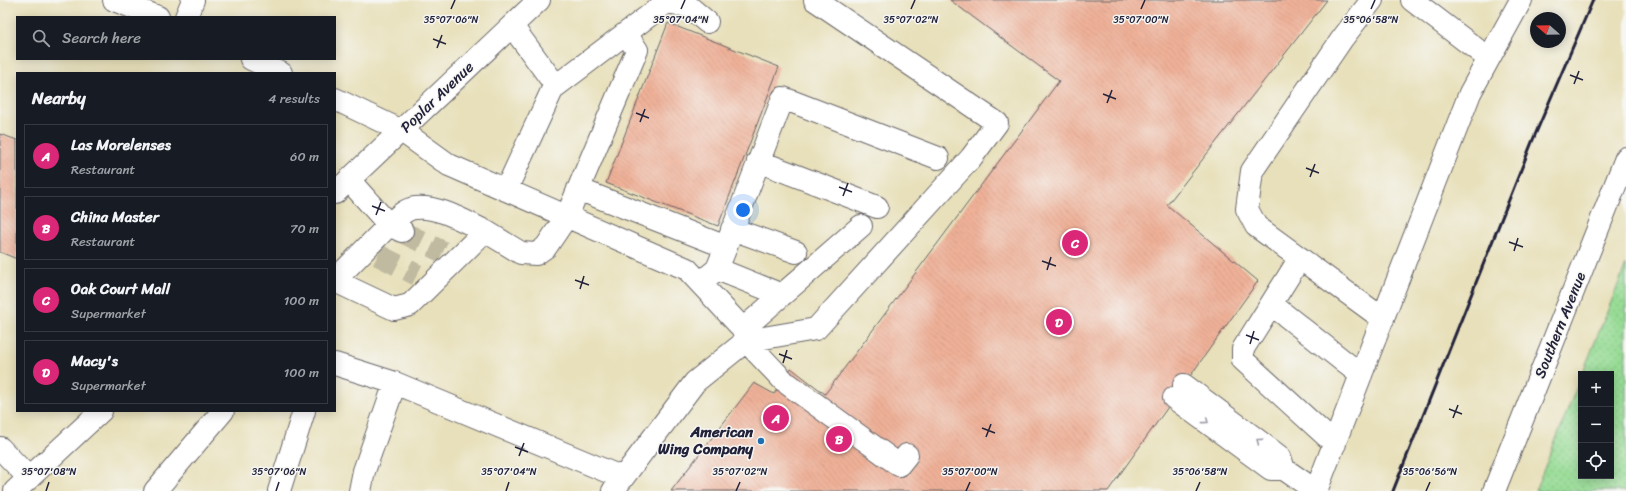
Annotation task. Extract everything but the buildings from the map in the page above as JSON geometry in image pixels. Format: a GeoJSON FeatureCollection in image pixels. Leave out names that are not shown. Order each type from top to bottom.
{"type":"FeatureCollection","features":[{"type":"Feature","properties":{"kind":"street"},"geometry":{"type":"LineString","coordinates":[[114,0],[155,16]]}},
{"type":"Feature","properties":{"kind":"street"},"geometry":{"type":"LineString","coordinates":[[186,16],[193,0]]}},
{"type":"Feature","properties":{"kind":"street","name":"Poplar Avenue"},"geometry":{"type":"LineString","coordinates":[[342,187],[539,0]]}},
{"type":"Feature","properties":{"kind":"street"},"geometry":{"type":"LineString","coordinates":[[744,335],[816,329],[971,158],[997,123],[815,0]]}},
{"type":"Feature","properties":{"kind":"street"},"geometry":{"type":"LineString","coordinates":[[1372,0],[1342,39],[1252,171],[1247,209],[1256,226],[1383,319]]}},
{"type":"Feature","properties":{"kind":"street"},"geometry":{"type":"LineString","coordinates":[[1412,0],[1488,58]]}},
{"type":"Feature","properties":{"kind":"street"},"geometry":{"type":"LineString","coordinates":[[1179,391],[1280,457],[1284,469],[1316,491],[1470,93],[1521,0]]}},
{"type":"Feature","properties":{"kind":"street"},"geometry":{"type":"LineString","coordinates":[[555,84],[556,86],[667,2],[688,6],[707,22]]}},
{"type":"Feature","properties":{"kind":"street"},"geometry":{"type":"LineString","coordinates":[[512,26],[555,84]]}},
{"type":"Feature","properties":{"kind":"street"},"geometry":{"type":"LineString","coordinates":[[336,279],[372,252],[396,228],[400,214],[414,208],[433,209],[485,231],[521,253],[536,254],[546,247],[567,216],[637,50],[626,34]]}},
{"type":"Feature","properties":{"kind":"street"},"geometry":{"type":"LineString","coordinates":[[253,60],[279,72]]}},
{"type":"Feature","properties":{"kind":"street"},"geometry":{"type":"LineString","coordinates":[[506,190],[555,84]]}},
{"type":"Feature","properties":{"kind":"street"},"geometry":{"type":"LineString","coordinates":[[700,283],[717,270],[783,98],[938,158]]}},
{"type":"Feature","properties":{"kind":"street"},"geometry":{"type":"LineString","coordinates":[[336,99],[402,130],[449,165],[687,268],[786,382],[899,465],[907,455]]}},
{"type":"Feature","properties":{"kind":"street","name":"Southern Avenue"},"geometry":{"type":"LineString","coordinates":[[1494,491],[1626,158]]}},
{"type":"Feature","properties":{"kind":"street"},"geometry":{"type":"LineString","coordinates":[[758,161],[877,207]]}},
{"type":"Feature","properties":{"kind":"street"},"geometry":{"type":"LineString","coordinates":[[342,187],[396,228]]}},
{"type":"Feature","properties":{"kind":"street"},"geometry":{"type":"LineString","coordinates":[[578,189],[729,238],[796,252]]}},
{"type":"Feature","properties":{"kind":"street"},"geometry":{"type":"LineString","coordinates":[[336,364],[395,383],[618,485],[695,382],[744,335],[782,294],[861,226]]}},
{"type":"Feature","properties":{"kind":"street"},"geometry":{"type":"LineString","coordinates":[[336,280],[394,309],[410,305],[425,279],[450,256],[485,231]]}},
{"type":"Feature","properties":{"kind":"street"},"geometry":{"type":"LineString","coordinates":[[1300,258],[1243,349],[1243,360],[1335,444]]}},
{"type":"Feature","properties":{"kind":"street"},"geometry":{"type":"LineString","coordinates":[[717,270],[782,294]]}},
{"type":"Feature","properties":{"kind":"street"},"geometry":{"type":"LineString","coordinates":[[1271,304],[1361,375]]}},
{"type":"Feature","properties":{"kind":"street"},"geometry":{"type":"LineString","coordinates":[[360,491],[364,471],[395,383]]}},
{"type":"Feature","properties":{"kind":"street"},"geometry":{"type":"LineString","coordinates":[[0,448],[22,485],[100,412]]}},
{"type":"Feature","properties":{"kind":"street"},"geometry":{"type":"LineString","coordinates":[[156,491],[222,412]]}},
{"type":"Feature","properties":{"kind":"street"},"geometry":{"type":"LineString","coordinates":[[279,491],[304,412]]}},
{"type":"Feature","properties":{"kind":"green space"},"geometry":{"type":"Polygon","coordinates":[[[1626,265],[1626,491],[1535,491],[1578,384],[1578,479],[1614,479],[1614,371],[1583,371],[1626,265]]]}},
{"type":"Feature","properties":{"kind":"tunnel"},"geometry":{"type":"LineString","coordinates":[[402,232],[443,252]]}},
{"type":"Feature","properties":{"kind":"tunnel"},"geometry":{"type":"LineString","coordinates":[[378,255],[417,275]]}},
{"type":"Feature","properties":{"kind":"railway"},"geometry":{"type":"LineString","coordinates":[[1393,491],[1532,142],[1593,0]]}},
{"type":"Feature","properties":{"kind":"place","name":"Oak Court Mall"},"geometry":{"type":"Point","coordinates":[1075,243]}},
{"type":"Feature","properties":{"kind":"place","name":"Macy's"},"geometry":{"type":"Point","coordinates":[1059,322]}},
{"type":"Feature","properties":{"kind":"place","name":"Las Morelenses"},"geometry":{"type":"Point","coordinates":[776,418]}},
{"type":"Feature","properties":{"kind":"place","name":"China Master"},"geometry":{"type":"Point","coordinates":[839,439]}},
{"type":"Feature","properties":{"kind":"place","name":"American Wing Company"},"geometry":{"type":"Point","coordinates":[761,441]}}]}
